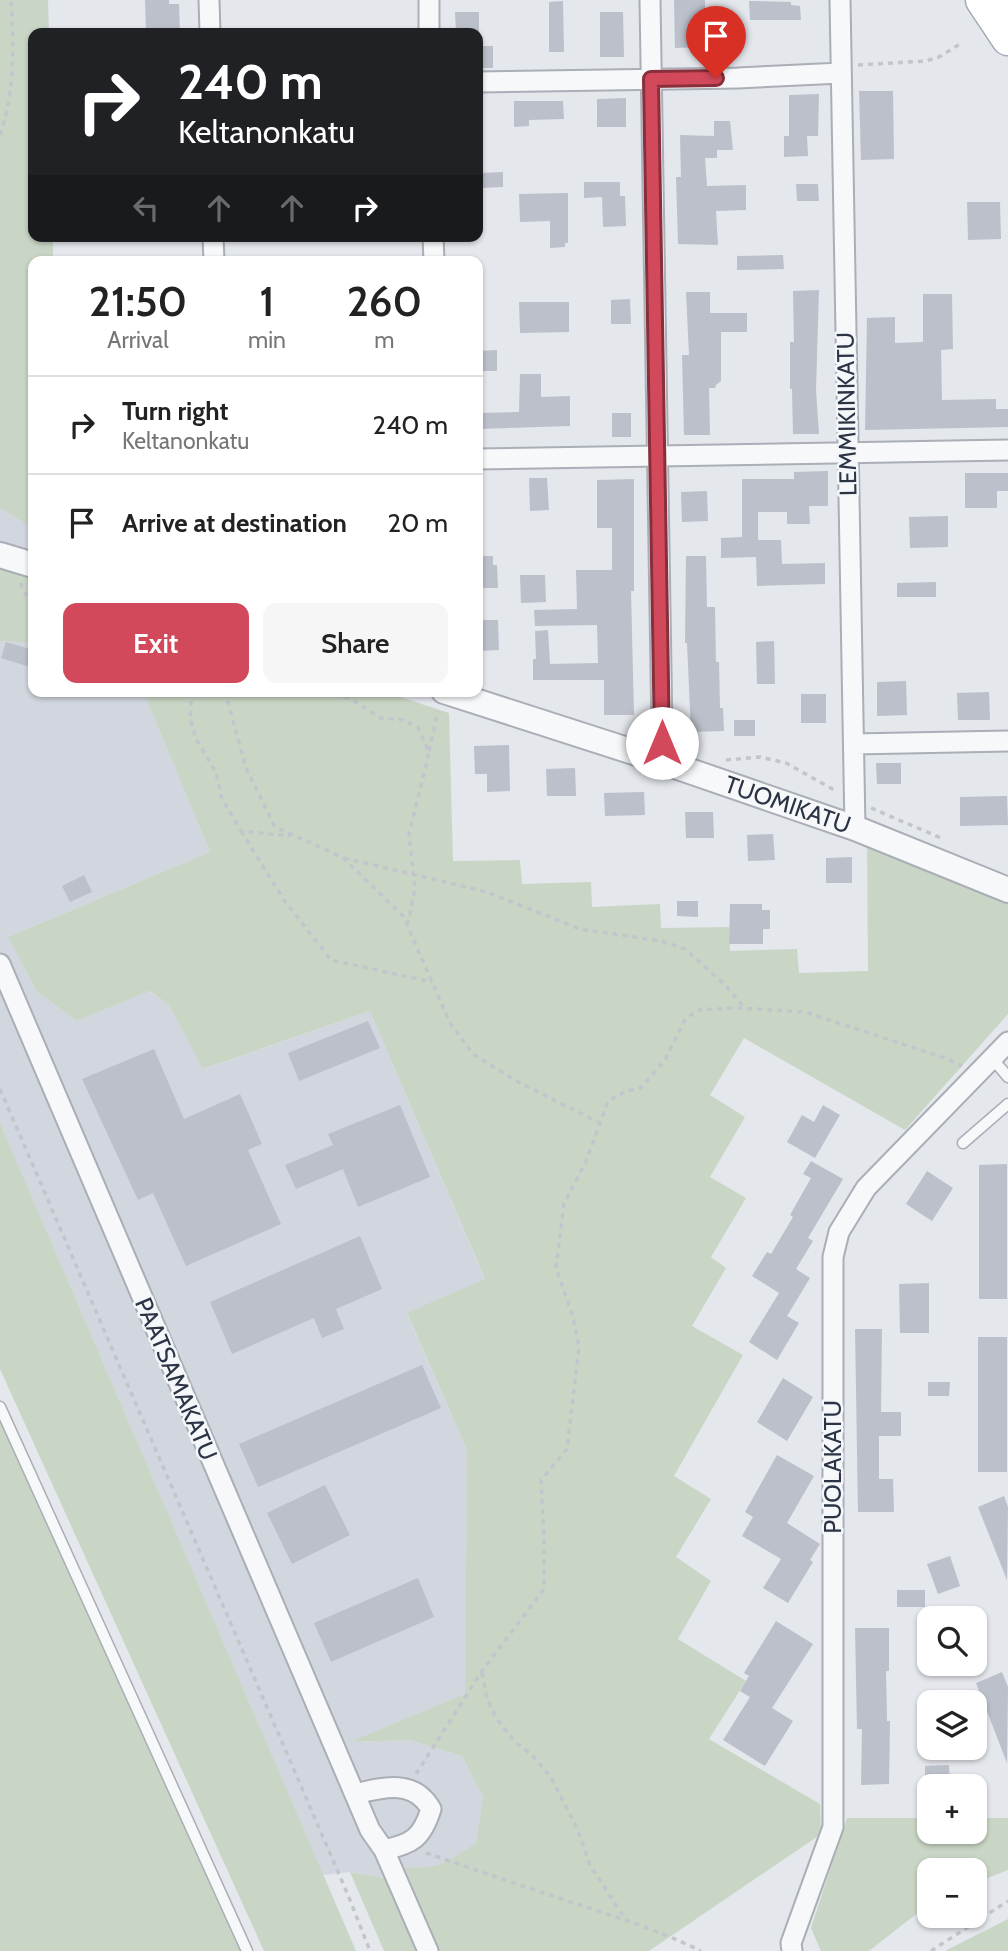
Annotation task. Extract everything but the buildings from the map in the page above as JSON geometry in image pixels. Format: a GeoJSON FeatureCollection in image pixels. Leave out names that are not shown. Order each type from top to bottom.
{"type":"FeatureCollection","features":[{"type":"Feature","properties":{"kind":"main road"},"geometry":{"type":"LineString","coordinates":[[982,0],[1008,38]]}},
{"type":"Feature","properties":{"kind":"main road"},"geometry":{"type":"LineString","coordinates":[[1004,0],[1008,8]]}},
{"type":"Feature","properties":{"kind":"street"},"geometry":{"type":"LineString","coordinates":[[209,0],[210,28]]}},
{"type":"Feature","properties":{"kind":"street"},"geometry":{"type":"LineString","coordinates":[[429,0],[429,28]]}},
{"type":"Feature","properties":{"kind":"street"},"geometry":{"type":"LineString","coordinates":[[650,0],[662,731],[660,761]]}},
{"type":"Feature","properties":{"kind":"street","name":"LEMMIKINKATU"},"geometry":{"type":"LineString","coordinates":[[839,0],[855,828]]}},
{"type":"Feature","properties":{"kind":"street"},"geometry":{"type":"LineString","coordinates":[[483,82],[841,73]]}},
{"type":"Feature","properties":{"kind":"street"},"geometry":{"type":"LineString","coordinates":[[483,459],[1008,450]]}},
{"type":"Feature","properties":{"kind":"street"},"geometry":{"type":"LineString","coordinates":[[0,555],[28,563]]}},
{"type":"Feature","properties":{"kind":"street","name":"TUOMIKATU"},"geometry":{"type":"LineString","coordinates":[[442,698],[660,761],[855,828],[1008,890]]}},
{"type":"Feature","properties":{"kind":"street"},"geometry":{"type":"LineString","coordinates":[[854,744],[1008,741]]}},
{"type":"Feature","properties":{"kind":"street","name":"PAATSAMAKATU"},"geometry":{"type":"LineString","coordinates":[[0,964],[370,1830],[384,1850],[428,1951]]}},
{"type":"Feature","properties":{"kind":"street","name":"PUOLAKATU"},"geometry":{"type":"LineString","coordinates":[[792,1951],[791,1943],[833,1828],[833,1257],[839,1232],[866,1188],[1008,1042]]}},
{"type":"Feature","properties":{"kind":"street"},"geometry":{"type":"LineString","coordinates":[[355,1794],[398,1787],[413,1790],[424,1797],[431,1809],[421,1834],[404,1845],[384,1850]]}},
{"type":"Feature","properties":{"kind":"lane"},"geometry":{"type":"LineString","coordinates":[[992,1058],[1008,1077]]}},
{"type":"Feature","properties":{"kind":"lane"},"geometry":{"type":"LineString","coordinates":[[963,1143],[1008,1104]]}},
{"type":"Feature","properties":{"kind":"lane"},"geometry":{"type":"LineString","coordinates":[[0,1407],[247,1951]]}},
{"type":"Feature","properties":{"kind":"path"},"geometry":{"type":"LineString","coordinates":[[0,135],[7,114],[14,55],[11,0]]}},
{"type":"Feature","properties":{"kind":"path"},"geometry":{"type":"LineString","coordinates":[[841,73],[861,65],[926,61],[939,57],[960,44]]}},
{"type":"Feature","properties":{"kind":"path"},"geometry":{"type":"LineString","coordinates":[[192,697],[190,718],[196,739],[216,772],[222,799],[284,900],[331,960],[432,982]]}},
{"type":"Feature","properties":{"kind":"path"},"geometry":{"type":"LineString","coordinates":[[227,697],[246,768],[275,827],[342,857],[487,892],[580,929],[661,941],[685,949],[726,986],[745,1008]]}},
{"type":"Feature","properties":{"kind":"path"},"geometry":{"type":"LineString","coordinates":[[344,697],[381,718],[399,719],[418,727],[429,752]]}},
{"type":"Feature","properties":{"kind":"path"},"geometry":{"type":"LineString","coordinates":[[407,925],[415,888],[409,834],[442,698]]}},
{"type":"Feature","properties":{"kind":"path"},"geometry":{"type":"LineString","coordinates":[[242,831],[294,836]]}},
{"type":"Feature","properties":{"kind":"path"},"geometry":{"type":"LineString","coordinates":[[342,857],[403,916],[450,1023],[473,1054],[518,1082],[598,1122]]}},
{"type":"Feature","properties":{"kind":"path"},"geometry":{"type":"LineString","coordinates":[[412,1780],[482,1671],[544,1589],[541,1480],[567,1449],[579,1347],[573,1317],[556,1268],[564,1204],[586,1161],[598,1122],[608,1101],[626,1091],[640,1088],[665,1060],[684,1021],[697,1010],[745,1008],[805,1012],[948,1059],[978,1073]]}},
{"type":"Feature","properties":{"kind":"path"},"geometry":{"type":"LineString","coordinates":[[0,1089],[370,1951]]}},
{"type":"Feature","properties":{"kind":"path"},"geometry":{"type":"LineString","coordinates":[[482,1671],[486,1699],[497,1719],[514,1741],[532,1755],[550,1776],[578,1830],[590,1865],[625,1919]]}},
{"type":"Feature","properties":{"kind":"path"},"geometry":{"type":"LineString","coordinates":[[404,1845],[625,1919],[701,1951]]}},
{"type":"Feature","properties":{"kind":"path"},"geometry":{"type":"LineString","coordinates":[[931,1951],[1008,1901]]}},
{"type":"Feature","properties":{"kind":"shaded area"},"geometry":{"type":"Polygon","coordinates":[[[0,508],[28,525],[28,576],[0,567],[0,508]]]}},
{"type":"Feature","properties":{"kind":"shaded area"},"geometry":{"type":"Polygon","coordinates":[[[0,641],[28,643],[28,697],[145,697],[210,852],[8,937],[37,992],[77,1021],[148,991],[169,1005],[204,1069],[370,1011],[485,1280],[407,1314],[467,1450],[465,1694],[352,1742],[409,1740],[462,1756],[483,1797],[476,1843],[446,1863],[429,1869],[404,1867],[384,1878],[350,1872],[323,1875],[0,1123],[0,641]]]}},
{"type":"Feature","properties":{"kind":"green space"},"geometry":{"type":"Polygon","coordinates":[[[0,0],[48,0],[49,28],[28,28],[28,242],[53,242],[53,256],[28,256],[28,525],[0,508],[0,0]]]}},
{"type":"Feature","properties":{"kind":"green space"},"geometry":{"type":"Polygon","coordinates":[[[0,567],[28,576],[28,643],[0,641],[0,567]]]}},
{"type":"Feature","properties":{"kind":"green space"},"geometry":{"type":"Polygon","coordinates":[[[145,697],[400,697],[449,713],[453,861],[520,860],[522,884],[591,882],[592,907],[660,904],[661,928],[729,927],[730,951],[797,949],[799,973],[868,971],[867,836],[1008,904],[1008,1014],[905,1130],[744,1038],[710,1095],[745,1117],[710,1177],[746,1198],[711,1257],[726,1268],[692,1326],[743,1355],[674,1476],[711,1499],[676,1557],[711,1581],[678,1639],[746,1681],[709,1739],[820,1804],[821,1834],[649,1951],[439,1951],[404,1867],[435,1866],[476,1843],[483,1797],[462,1756],[409,1740],[350,1742],[465,1694],[467,1450],[407,1313],[485,1279],[370,1011],[203,1069],[169,1005],[149,991],[77,1021],[37,992],[8,937],[210,852],[145,697]]]}},
{"type":"Feature","properties":{"kind":"green space"},"geometry":{"type":"Polygon","coordinates":[[[0,1123],[356,1951],[264,1951],[0,1369],[0,1123]]]}},
{"type":"Feature","properties":{"kind":"green space"},"geometry":{"type":"Polygon","coordinates":[[[0,1399],[249,1951],[0,1951],[0,1399]]]}},
{"type":"Feature","properties":{"kind":"green space"},"geometry":{"type":"Polygon","coordinates":[[[847,1818],[917,1818],[917,1844],[987,1844],[987,1818],[1008,1818],[1008,1870],[987,1878],[987,1858],[917,1858],[917,1913],[869,1951],[821,1951],[811,1928],[847,1818]]]}},
{"type":"Feature","properties":{"kind":"green space"},"geometry":{"type":"Polygon","coordinates":[[[350,1872],[384,1878],[416,1951],[384,1951],[350,1872]]]}},
{"type":"Feature","properties":{"kind":"green space"},"geometry":{"type":"Polygon","coordinates":[[[1008,1919],[1008,1951],[945,1951],[1008,1919]]]}},
{"type":"Feature","properties":{"kind":"route"},"geometry":{"type":"LineString","coordinates":[[662,743],[651,79],[716,78]]}}]}
